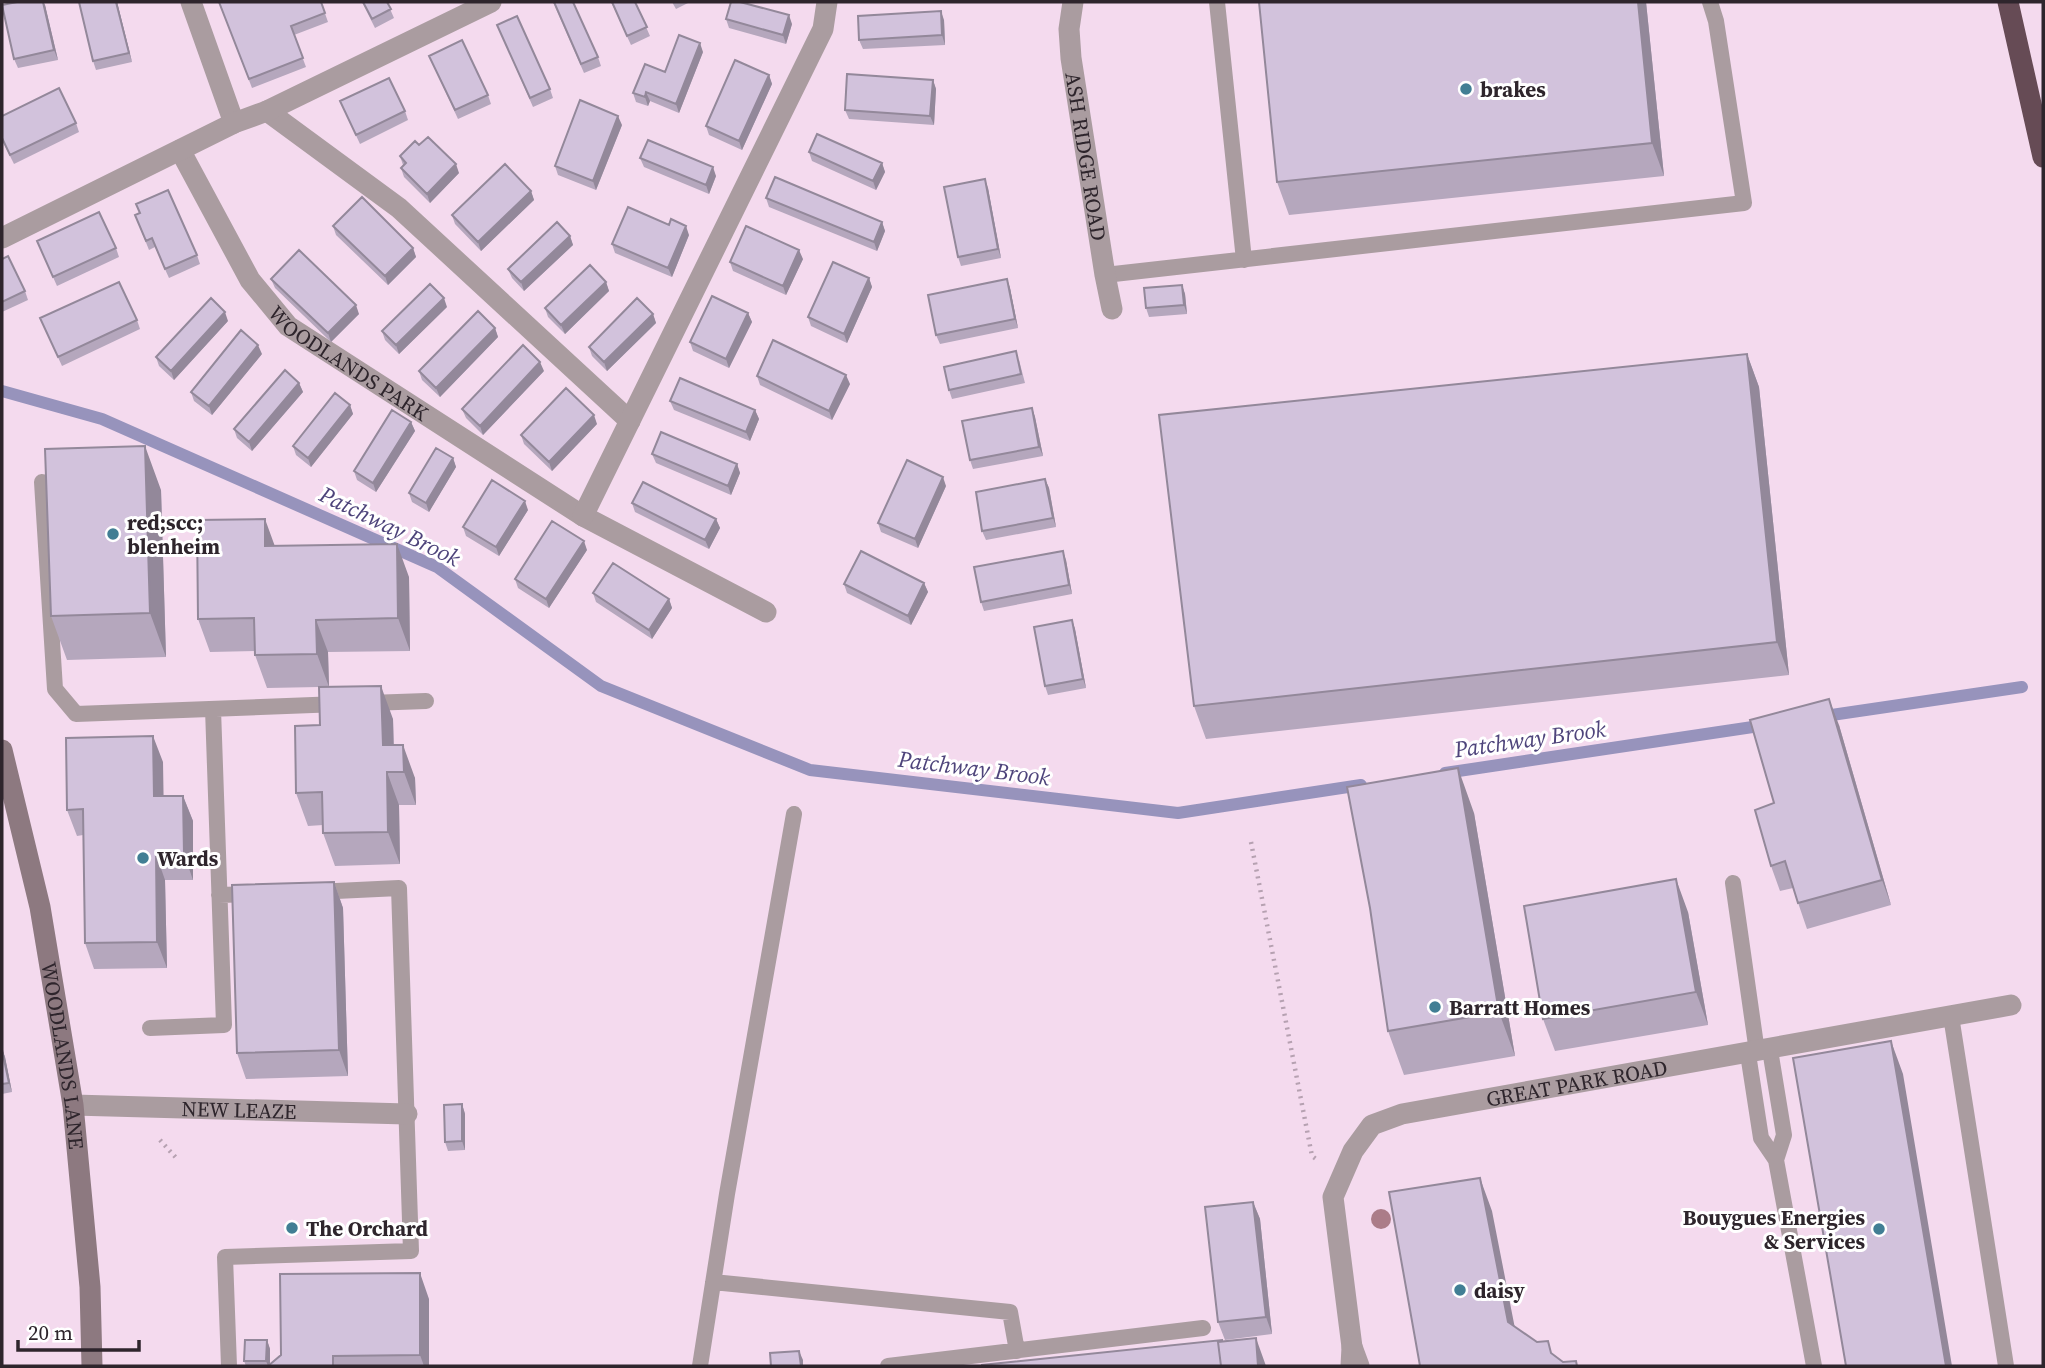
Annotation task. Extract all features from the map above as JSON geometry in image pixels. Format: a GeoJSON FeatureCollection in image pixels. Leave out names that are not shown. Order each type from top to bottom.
{"type":"FeatureCollection","features":[{"type":"Feature","properties":{"kind":"highway"},"geometry":{"type":"LineString","coordinates":[[2008,2],[2043,157]]}},
{"type":"Feature","properties":{"kind":"street"},"geometry":{"type":"LineString","coordinates":[[191,2],[234,123]]}},
{"type":"Feature","properties":{"kind":"street"},"geometry":{"type":"LineString","coordinates":[[2,238],[234,123],[267,111],[491,2]]}},
{"type":"Feature","properties":{"kind":"street"},"geometry":{"type":"LineString","coordinates":[[583,516],[823,29],[827,2]]}},
{"type":"Feature","properties":{"kind":"street","name":"ASH RIDGE ROAD"},"geometry":{"type":"LineString","coordinates":[[1073,2],[1069,29],[1071,58],[1112,309]]}},
{"type":"Feature","properties":{"kind":"street"},"geometry":{"type":"LineString","coordinates":[[267,111],[399,208],[630,421]]}},
{"type":"Feature","properties":{"kind":"street","name":"WOODLANDS PARK"},"geometry":{"type":"LineString","coordinates":[[180,150],[250,280],[288,326],[583,516],[766,612]]}},
{"type":"Feature","properties":{"kind":"street","name":"WOODLANDS LANE"},"geometry":{"type":"LineString","coordinates":[[2,750],[40,907],[73,1105],[90,1287],[92,1366]]}},
{"type":"Feature","properties":{"kind":"street","name":"GREAT PARK ROAD"},"geometry":{"type":"LineString","coordinates":[[1354,1360],[1333,1197],[1353,1151],[1372,1125],[1402,1114],[2011,1005]]}},
{"type":"Feature","properties":{"kind":"street","name":"NEW LEAZE"},"geometry":{"type":"LineString","coordinates":[[73,1105],[407,1114]]}},
{"type":"Feature","properties":{"kind":"lane"},"geometry":{"type":"LineString","coordinates":[[1217,2],[1244,260]]}},
{"type":"Feature","properties":{"kind":"lane"},"geometry":{"type":"LineString","coordinates":[[1105,275],[1744,203],[1716,22],[1710,2]]}},
{"type":"Feature","properties":{"kind":"lane"},"geometry":{"type":"LineString","coordinates":[[42,482],[55,689],[76,714],[426,701]]}},
{"type":"Feature","properties":{"kind":"lane"},"geometry":{"type":"LineString","coordinates":[[150,1028],[224,1025],[213,709]]}},
{"type":"Feature","properties":{"kind":"lane"},"geometry":{"type":"LineString","coordinates":[[700,1366],[794,814]]}},
{"type":"Feature","properties":{"kind":"lane"},"geometry":{"type":"LineString","coordinates":[[1733,883],[1758,1052],[1760,1138],[1776,1160],[1814,1366]]}},
{"type":"Feature","properties":{"kind":"lane"},"geometry":{"type":"LineString","coordinates":[[229,1366],[225,1257],[411,1251],[400,888],[303,892]]}},
{"type":"Feature","properties":{"kind":"lane"},"geometry":{"type":"LineString","coordinates":[[219,895],[275,893]]}},
{"type":"Feature","properties":{"kind":"lane"},"geometry":{"type":"LineString","coordinates":[[1951,1016],[2006,1366]]}},
{"type":"Feature","properties":{"kind":"lane"},"geometry":{"type":"LineString","coordinates":[[1758,1052],[1784,1135],[1776,1160]]}},
{"type":"Feature","properties":{"kind":"lane"},"geometry":{"type":"LineString","coordinates":[[713,1282],[1010,1312],[1017,1351]]}},
{"type":"Feature","properties":{"kind":"lane"},"geometry":{"type":"LineString","coordinates":[[888,1366],[1203,1328]]}},
{"type":"Feature","properties":{"kind":"path"},"geometry":{"type":"LineString","coordinates":[[1251,842],[1312,1156],[1340,1180]]}},
{"type":"Feature","properties":{"kind":"building"},"geometry":{"type":"Polygon","coordinates":[[[43,2],[54,50],[14,59],[2,5],[43,2]]]}},
{"type":"Feature","properties":{"kind":"building"},"geometry":{"type":"Polygon","coordinates":[[[79,2],[116,2],[129,53],[93,61],[79,2]]]}},
{"type":"Feature","properties":{"kind":"building"},"geometry":{"type":"Polygon","coordinates":[[[219,2],[321,2],[325,13],[291,26],[303,58],[249,79],[219,2]]]}},
{"type":"Feature","properties":{"kind":"building"},"geometry":{"type":"Polygon","coordinates":[[[363,2],[387,2],[391,9],[372,19],[363,2]]]}},
{"type":"Feature","properties":{"kind":"building"},"geometry":{"type":"Polygon","coordinates":[[[554,2],[573,2],[598,57],[581,64],[554,2]]]}},
{"type":"Feature","properties":{"kind":"building"},"geometry":{"type":"Polygon","coordinates":[[[612,2],[635,2],[647,27],[627,36],[612,2]]]}},
{"type":"Feature","properties":{"kind":"building"},"geometry":{"type":"Polygon","coordinates":[[[731,2],[789,15],[783,35],[726,19],[731,2]]]}},
{"type":"Feature","properties":{"kind":"building","name":"brakes"},"geometry":{"type":"Polygon","coordinates":[[[1259,2],[1638,2],[1652,143],[1277,182],[1259,2]]]}},
{"type":"Feature","properties":{"kind":"building"},"geometry":{"type":"Polygon","coordinates":[[[941,11],[942,35],[859,40],[858,16],[941,11]]]}},
{"type":"Feature","properties":{"kind":"building"},"geometry":{"type":"Polygon","coordinates":[[[517,16],[550,89],[530,98],[497,25],[517,16]]]}},
{"type":"Feature","properties":{"kind":"building"},"geometry":{"type":"Polygon","coordinates":[[[679,35],[700,43],[676,104],[646,92],[645,97],[633,93],[645,64],[665,72],[679,35]]]}},
{"type":"Feature","properties":{"kind":"building"},"geometry":{"type":"Polygon","coordinates":[[[462,40],[488,95],[455,110],[429,56],[462,40]]]}},
{"type":"Feature","properties":{"kind":"building"},"geometry":{"type":"Polygon","coordinates":[[[735,60],[769,75],[739,141],[706,126],[735,60]]]}},
{"type":"Feature","properties":{"kind":"building"},"geometry":{"type":"Polygon","coordinates":[[[847,74],[933,80],[930,116],[845,110],[847,74]]]}},
{"type":"Feature","properties":{"kind":"building"},"geometry":{"type":"Polygon","coordinates":[[[389,78],[405,111],[356,135],[340,101],[389,78]]]}},
{"type":"Feature","properties":{"kind":"building"},"geometry":{"type":"Polygon","coordinates":[[[59,88],[76,123],[10,155],[2,138],[2,116],[59,88]]]}},
{"type":"Feature","properties":{"kind":"building"},"geometry":{"type":"Polygon","coordinates":[[[580,100],[618,116],[593,181],[555,166],[580,100]]]}},
{"type":"Feature","properties":{"kind":"building"},"geometry":{"type":"Polygon","coordinates":[[[817,134],[882,163],[873,181],[809,152],[817,134]]]}},
{"type":"Feature","properties":{"kind":"building"},"geometry":{"type":"Polygon","coordinates":[[[428,137],[456,164],[427,194],[401,168],[406,163],[400,156],[415,141],[419,145],[428,137]]]}},
{"type":"Feature","properties":{"kind":"building"},"geometry":{"type":"Polygon","coordinates":[[[648,140],[713,167],[706,185],[640,158],[648,140]]]}},
{"type":"Feature","properties":{"kind":"building"},"geometry":{"type":"Polygon","coordinates":[[[505,164],[531,191],[478,242],[452,215],[505,164]]]}},
{"type":"Feature","properties":{"kind":"building"},"geometry":{"type":"Polygon","coordinates":[[[775,177],[882,222],[874,242],[766,198],[775,177]]]}},
{"type":"Feature","properties":{"kind":"building"},"geometry":{"type":"Polygon","coordinates":[[[985,179],[998,249],[958,257],[944,187],[985,179]]]}},
{"type":"Feature","properties":{"kind":"building"},"geometry":{"type":"Polygon","coordinates":[[[168,190],[197,255],[165,269],[152,238],[146,241],[135,215],[140,213],[136,204],[168,190]]]}},
{"type":"Feature","properties":{"kind":"building"},"geometry":{"type":"Polygon","coordinates":[[[362,197],[413,248],[385,276],[333,226],[362,197]]]}},
{"type":"Feature","properties":{"kind":"building"},"geometry":{"type":"Polygon","coordinates":[[[628,207],[669,225],[671,219],[686,226],[668,268],[612,244],[628,207]]]}},
{"type":"Feature","properties":{"kind":"building"},"geometry":{"type":"Polygon","coordinates":[[[99,212],[116,248],[53,277],[37,241],[99,212]]]}},
{"type":"Feature","properties":{"kind":"building"},"geometry":{"type":"Polygon","coordinates":[[[557,222],[570,236],[521,282],[508,269],[557,222]]]}},
{"type":"Feature","properties":{"kind":"building"},"geometry":{"type":"Polygon","coordinates":[[[746,226],[799,250],[783,286],[730,262],[746,226]]]}},
{"type":"Feature","properties":{"kind":"building"},"geometry":{"type":"Polygon","coordinates":[[[299,250],[356,305],[328,333],[271,279],[299,250]]]}},
{"type":"Feature","properties":{"kind":"building"},"geometry":{"type":"Polygon","coordinates":[[[8,256],[25,291],[2,302],[2,259],[8,256]]]}},
{"type":"Feature","properties":{"kind":"building"},"geometry":{"type":"Polygon","coordinates":[[[833,262],[869,278],[844,334],[808,317],[833,262]]]}},
{"type":"Feature","properties":{"kind":"building"},"geometry":{"type":"Polygon","coordinates":[[[590,265],[606,282],[561,325],[545,308],[590,265]]]}},
{"type":"Feature","properties":{"kind":"building"},"geometry":{"type":"Polygon","coordinates":[[[1007,279],[1015,319],[936,335],[928,295],[1007,279]]]}},
{"type":"Feature","properties":{"kind":"building"},"geometry":{"type":"Polygon","coordinates":[[[119,282],[137,320],[58,357],[40,318],[119,282]]]}},
{"type":"Feature","properties":{"kind":"building"},"geometry":{"type":"Polygon","coordinates":[[[430,284],[444,298],[396,345],[382,331],[430,284]]]}},
{"type":"Feature","properties":{"kind":"building"},"geometry":{"type":"Polygon","coordinates":[[[1182,285],[1184,305],[1146,308],[1144,288],[1182,285]]]}},
{"type":"Feature","properties":{"kind":"building"},"geometry":{"type":"Polygon","coordinates":[[[712,296],[748,313],[726,359],[690,342],[712,296]]]}},
{"type":"Feature","properties":{"kind":"building"},"geometry":{"type":"Polygon","coordinates":[[[211,298],[225,312],[171,371],[156,357],[211,298]]]}},
{"type":"Feature","properties":{"kind":"building"},"geometry":{"type":"Polygon","coordinates":[[[637,298],[653,314],[604,362],[589,347],[637,298]]]}},
{"type":"Feature","properties":{"kind":"building"},"geometry":{"type":"Polygon","coordinates":[[[478,311],[495,328],[436,388],[419,371],[478,311]]]}},
{"type":"Feature","properties":{"kind":"building"},"geometry":{"type":"Polygon","coordinates":[[[241,330],[258,345],[209,406],[191,392],[241,330]]]}},
{"type":"Feature","properties":{"kind":"building"},"geometry":{"type":"Polygon","coordinates":[[[773,340],[846,375],[829,411],[757,376],[773,340]]]}},
{"type":"Feature","properties":{"kind":"building"},"geometry":{"type":"Polygon","coordinates":[[[523,345],[540,362],[480,426],[462,409],[523,345]]]}},
{"type":"Feature","properties":{"kind":"building"},"geometry":{"type":"Polygon","coordinates":[[[1016,351],[1021,374],[949,390],[944,367],[1016,351]]]}},
{"type":"Feature","properties":{"kind":"building"},"geometry":{"type":"Polygon","coordinates":[[[1747,354],[1777,642],[1194,706],[1159,415],[1747,354]]]}},
{"type":"Feature","properties":{"kind":"building"},"geometry":{"type":"Polygon","coordinates":[[[285,370],[299,383],[249,442],[234,429],[285,370]]]}},
{"type":"Feature","properties":{"kind":"building"},"geometry":{"type":"Polygon","coordinates":[[[680,378],[755,410],[746,432],[670,401],[680,378]]]}},
{"type":"Feature","properties":{"kind":"building"},"geometry":{"type":"Polygon","coordinates":[[[566,388],[594,415],[549,462],[521,435],[566,388]]]}},
{"type":"Feature","properties":{"kind":"building"},"geometry":{"type":"Polygon","coordinates":[[[335,393],[350,405],[308,458],[293,446],[335,393]]]}},
{"type":"Feature","properties":{"kind":"building"},"geometry":{"type":"Polygon","coordinates":[[[1032,408],[1039,447],[970,460],[962,421],[1032,408]]]}},
{"type":"Feature","properties":{"kind":"building"},"geometry":{"type":"Polygon","coordinates":[[[392,410],[411,422],[373,483],[354,471],[392,410]]]}},
{"type":"Feature","properties":{"kind":"building"},"geometry":{"type":"Polygon","coordinates":[[[661,432],[737,464],[728,486],[652,454],[661,432]]]}},
{"type":"Feature","properties":{"kind":"building"},"geometry":{"type":"Polygon","coordinates":[[[145,446],[150,613],[51,616],[45,449],[145,446]]]}},
{"type":"Feature","properties":{"kind":"building"},"geometry":{"type":"Polygon","coordinates":[[[436,448],[453,458],[426,503],[409,493],[436,448]]]}},
{"type":"Feature","properties":{"kind":"building"},"geometry":{"type":"Polygon","coordinates":[[[907,460],[943,477],[915,539],[878,523],[907,460]]]}},
{"type":"Feature","properties":{"kind":"building"},"geometry":{"type":"Polygon","coordinates":[[[1045,479],[1053,518],[982,531],[976,492],[1045,479]]]}},
{"type":"Feature","properties":{"kind":"building"},"geometry":{"type":"Polygon","coordinates":[[[492,480],[525,501],[496,547],[463,527],[492,480]]]}},
{"type":"Feature","properties":{"kind":"building"},"geometry":{"type":"Polygon","coordinates":[[[643,482],[716,519],[705,540],[632,503],[643,482]]]}},
{"type":"Feature","properties":{"kind":"building"},"geometry":{"type":"Polygon","coordinates":[[[265,519],[265,546],[397,544],[398,618],[316,620],[317,654],[255,655],[254,618],[198,619],[197,520],[265,519]]]}},
{"type":"Feature","properties":{"kind":"building"},"geometry":{"type":"Polygon","coordinates":[[[552,521],[584,541],[546,599],[515,579],[552,521]]]}},
{"type":"Feature","properties":{"kind":"building"},"geometry":{"type":"Polygon","coordinates":[[[861,551],[924,583],[908,616],[844,584],[861,551]]]}},
{"type":"Feature","properties":{"kind":"building"},"geometry":{"type":"Polygon","coordinates":[[[1063,551],[1069,585],[981,602],[974,567],[1063,551]]]}},
{"type":"Feature","properties":{"kind":"building"},"geometry":{"type":"Polygon","coordinates":[[[613,563],[669,599],[649,630],[593,593],[613,563]]]}},
{"type":"Feature","properties":{"kind":"building"},"geometry":{"type":"Polygon","coordinates":[[[1072,620],[1083,679],[1045,686],[1034,627],[1072,620]]]}},
{"type":"Feature","properties":{"kind":"building"},"geometry":{"type":"Polygon","coordinates":[[[381,686],[383,745],[403,745],[404,772],[387,772],[388,832],[323,833],[322,792],[296,793],[295,726],[320,725],[319,687],[381,686]]]}},
{"type":"Feature","properties":{"kind":"building"},"geometry":{"type":"Polygon","coordinates":[[[1829,699],[1882,880],[1798,903],[1785,861],[1771,866],[1755,810],[1774,803],[1750,720],[1829,699]]]}},
{"type":"Feature","properties":{"kind":"building","name":"Wards"},"geometry":{"type":"Polygon","coordinates":[[[153,736],[154,796],[183,796],[184,854],[156,854],[157,942],[85,943],[83,809],[67,810],[66,738],[153,736]]]}},
{"type":"Feature","properties":{"kind":"building"},"geometry":{"type":"Polygon","coordinates":[[[1458,768],[1499,1012],[1388,1031],[1370,908],[1347,787],[1458,768]]]}},
{"type":"Feature","properties":{"kind":"building"},"geometry":{"type":"Polygon","coordinates":[[[1676,879],[1696,992],[1543,1019],[1524,906],[1676,879]]]}},
{"type":"Feature","properties":{"kind":"building"},"geometry":{"type":"Polygon","coordinates":[[[334,882],[339,1050],[237,1053],[232,885],[334,882]]]}},
{"type":"Feature","properties":{"kind":"building","name":"Bouygues Energies & Services"},"geometry":{"type":"Polygon","coordinates":[[[1891,1041],[1946,1366],[1846,1366],[1793,1058],[1891,1041]]]}},
{"type":"Feature","properties":{"kind":"building"},"geometry":{"type":"Polygon","coordinates":[[[2,1050],[9,1083],[2,1084],[2,1050]]]}},
{"type":"Feature","properties":{"kind":"building"},"geometry":{"type":"Polygon","coordinates":[[[462,1104],[462,1141],[445,1142],[444,1105],[462,1104]]]}},
{"type":"Feature","properties":{"kind":"building","name":"daisy"},"geometry":{"type":"Polygon","coordinates":[[[1480,1178],[1508,1322],[1537,1342],[1548,1341],[1551,1353],[1563,1362],[1576,1361],[1577,1366],[1420,1366],[1389,1192],[1480,1178]]]}},
{"type":"Feature","properties":{"kind":"building"},"geometry":{"type":"Polygon","coordinates":[[[1253,1202],[1266,1317],[1218,1322],[1205,1207],[1253,1202]]]}},
{"type":"Feature","properties":{"kind":"building"},"geometry":{"type":"Polygon","coordinates":[[[420,1273],[420,1355],[333,1356],[333,1366],[268,1366],[281,1355],[280,1274],[420,1273]]]}},
{"type":"Feature","properties":{"kind":"building"},"geometry":{"type":"Polygon","coordinates":[[[1256,1338],[1258,1366],[1221,1366],[1218,1342],[1256,1338]]]}},
{"type":"Feature","properties":{"kind":"building"},"geometry":{"type":"Polygon","coordinates":[[[245,1340],[267,1340],[266,1361],[244,1361],[245,1340]]]}},
{"type":"Feature","properties":{"kind":"building"},"geometry":{"type":"Polygon","coordinates":[[[1222,1340],[1218,1342],[1221,1366],[982,1366],[982,1365],[1222,1340]]]}},
{"type":"Feature","properties":{"kind":"building"},"geometry":{"type":"Polygon","coordinates":[[[799,1351],[801,1366],[771,1366],[770,1353],[799,1351]]]}},
{"type":"Feature","properties":{"kind":"waterway","name":"Patchway Brook"},"geometry":{"type":"LineString","coordinates":[[2,391],[102,419],[437,567],[601,686],[810,770],[1178,813],[1361,785]]}},
{"type":"Feature","properties":{"kind":"waterway","name":"Patchway Brook"},"geometry":{"type":"LineString","coordinates":[[1818,717],[2022,687]]}},
{"type":"Feature","properties":{"kind":"waterway","name":"Patchway Brook"},"geometry":{"type":"LineString","coordinates":[[1445,773],[1766,725]]}},
{"type":"Feature","properties":{"kind":"place","name":"brakes"},"geometry":{"type":"Point","coordinates":[1466,89]}},
{"type":"Feature","properties":{"kind":"place","name":"red;scc; blenheim"},"geometry":{"type":"Point","coordinates":[113,534]}},
{"type":"Feature","properties":{"kind":"place","name":"Wards"},"geometry":{"type":"Point","coordinates":[143,858]}},
{"type":"Feature","properties":{"kind":"place","name":"Barratt Homes"},"geometry":{"type":"Point","coordinates":[1435,1007]}},
{"type":"Feature","properties":{"kind":"place","name":"The Orchard"},"geometry":{"type":"Point","coordinates":[292,1228]}},
{"type":"Feature","properties":{"kind":"place","name":"Bouygues Energies & Services"},"geometry":{"type":"Point","coordinates":[1879,1229]}},
{"type":"Feature","properties":{"kind":"place","name":"daisy"},"geometry":{"type":"Point","coordinates":[1460,1290]}}]}
